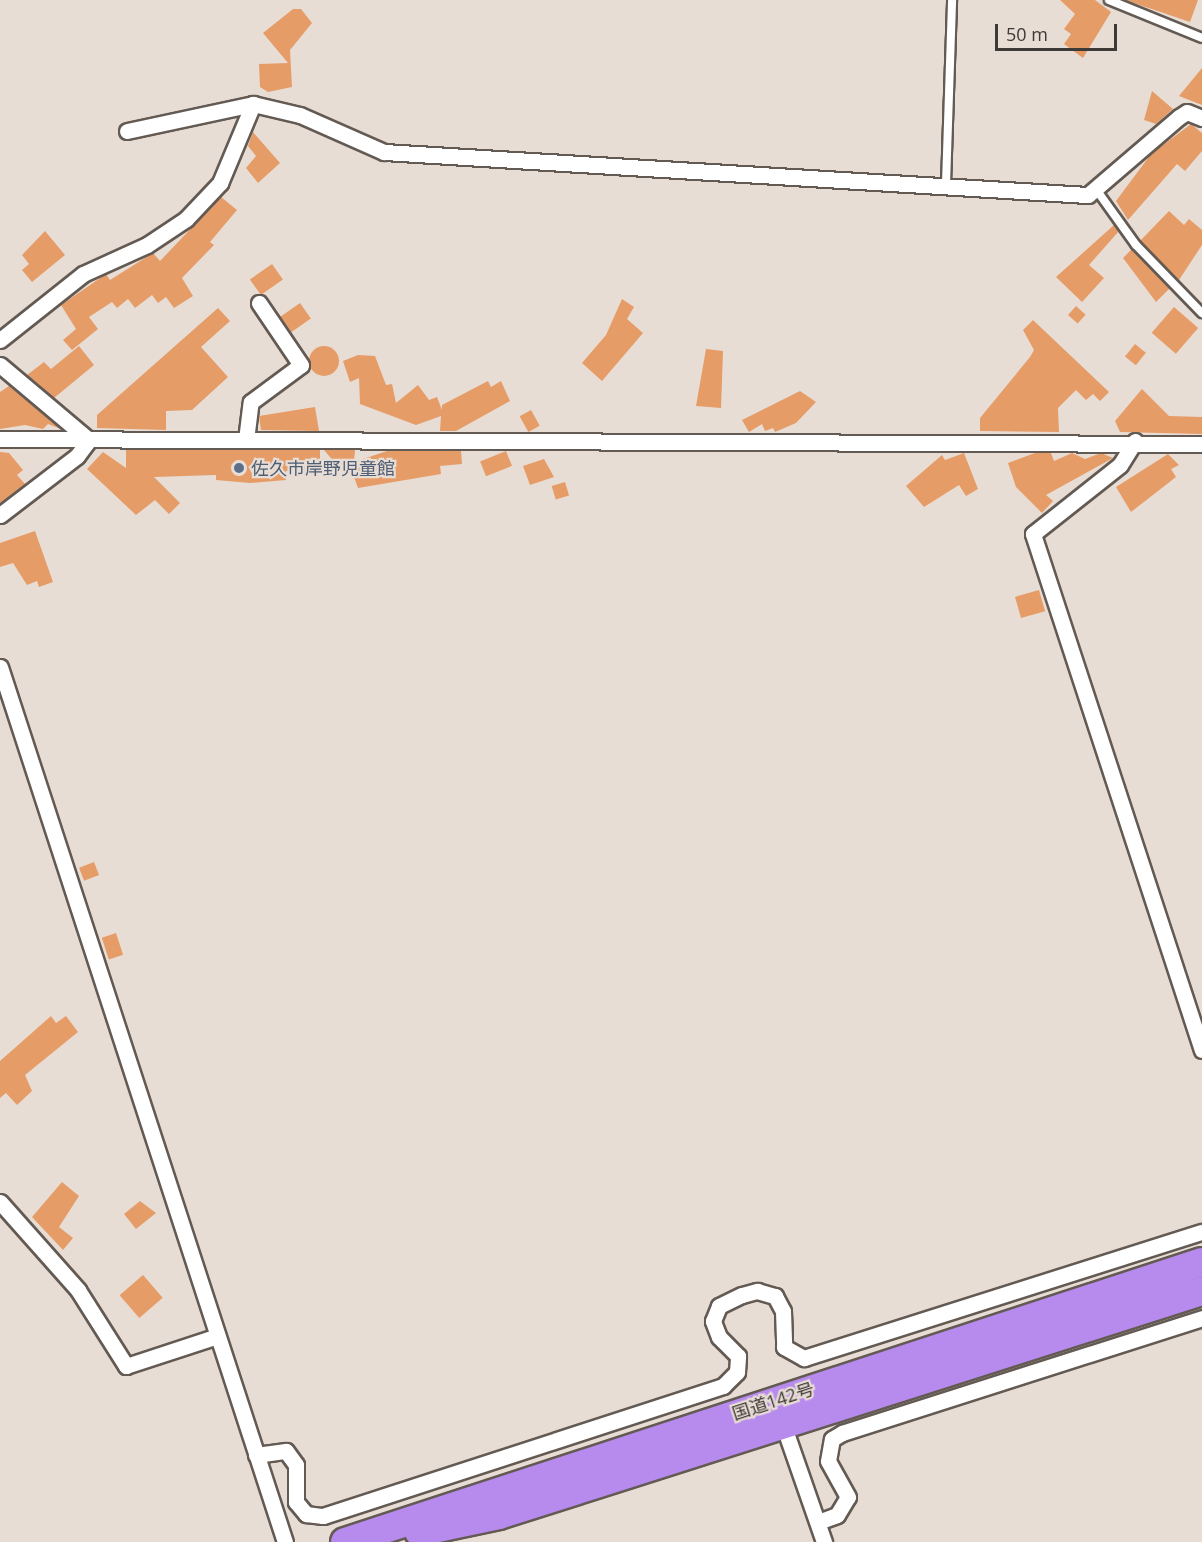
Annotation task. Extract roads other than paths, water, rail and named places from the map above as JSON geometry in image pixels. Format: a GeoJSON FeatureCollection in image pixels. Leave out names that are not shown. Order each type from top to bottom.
{"type":"FeatureCollection","features":[{"type":"Feature","properties":{"kind":"highway","name":"国道142号"},"geometry":{"type":"LineString","coordinates":[[345,1542],[1202,1262]]}},
{"type":"Feature","properties":{"kind":"highway","name":"国道142号"},"geometry":{"type":"LineString","coordinates":[[386,1542],[499,1515],[784,1427],[1202,1291]]}},
{"type":"Feature","properties":{"kind":"street"},"geometry":{"type":"LineString","coordinates":[[0,340],[83,274],[147,245],[186,219],[220,183],[253,104]]}},
{"type":"Feature","properties":{"kind":"street"},"geometry":{"type":"LineString","coordinates":[[127,131],[253,104],[300,115],[384,152],[1098,192],[1179,117],[1187,112],[1202,118]]}},
{"type":"Feature","properties":{"kind":"street"},"geometry":{"type":"LineString","coordinates":[[246,440],[251,402],[301,365],[260,303]]}},
{"type":"Feature","properties":{"kind":"street"},"geometry":{"type":"LineString","coordinates":[[0,365],[89,440]]}},
{"type":"Feature","properties":{"kind":"street"},"geometry":{"type":"LineString","coordinates":[[0,439],[1135,441],[1202,444]]}},
{"type":"Feature","properties":{"kind":"street"},"geometry":{"type":"LineString","coordinates":[[0,514],[77,456],[89,440]]}},
{"type":"Feature","properties":{"kind":"street"},"geometry":{"type":"LineString","coordinates":[[1135,441],[1120,465],[1033,534],[1202,1050]]}},
{"type":"Feature","properties":{"kind":"street"},"geometry":{"type":"LineString","coordinates":[[0,667],[285,1542]]}},
{"type":"Feature","properties":{"kind":"street"},"geometry":{"type":"LineString","coordinates":[[0,1202],[84,1298],[126,1366],[217,1336]]}},
{"type":"Feature","properties":{"kind":"street"},"geometry":{"type":"LineString","coordinates":[[256,1455],[286,1451],[296,1465],[296,1502],[306,1514],[322,1516],[723,1386],[737,1372],[738,1356],[719,1337],[713,1321],[720,1306],[742,1295],[757,1291],[775,1296],[783,1311],[784,1347],[804,1358],[1202,1232]]}},
{"type":"Feature","properties":{"kind":"street"},"geometry":{"type":"LineString","coordinates":[[818,1522],[837,1515],[848,1497],[828,1461],[832,1439],[842,1433],[1202,1318]]}},
{"type":"Feature","properties":{"kind":"street"},"geometry":{"type":"LineString","coordinates":[[784,1427],[824,1542]]}},
{"type":"Feature","properties":{"kind":"lane"},"geometry":{"type":"LineString","coordinates":[[946,184],[952,0]]}},
{"type":"Feature","properties":{"kind":"lane"},"geometry":{"type":"LineString","coordinates":[[1108,0],[1202,38]]}},
{"type":"Feature","properties":{"kind":"lane"},"geometry":{"type":"LineString","coordinates":[[1098,192],[1136,245],[1202,313]]}},
{"type":"Feature","properties":{"kind":"place","name":"佐久市岸野児童館"},"geometry":{"type":"Point","coordinates":[239,468]}}]}
